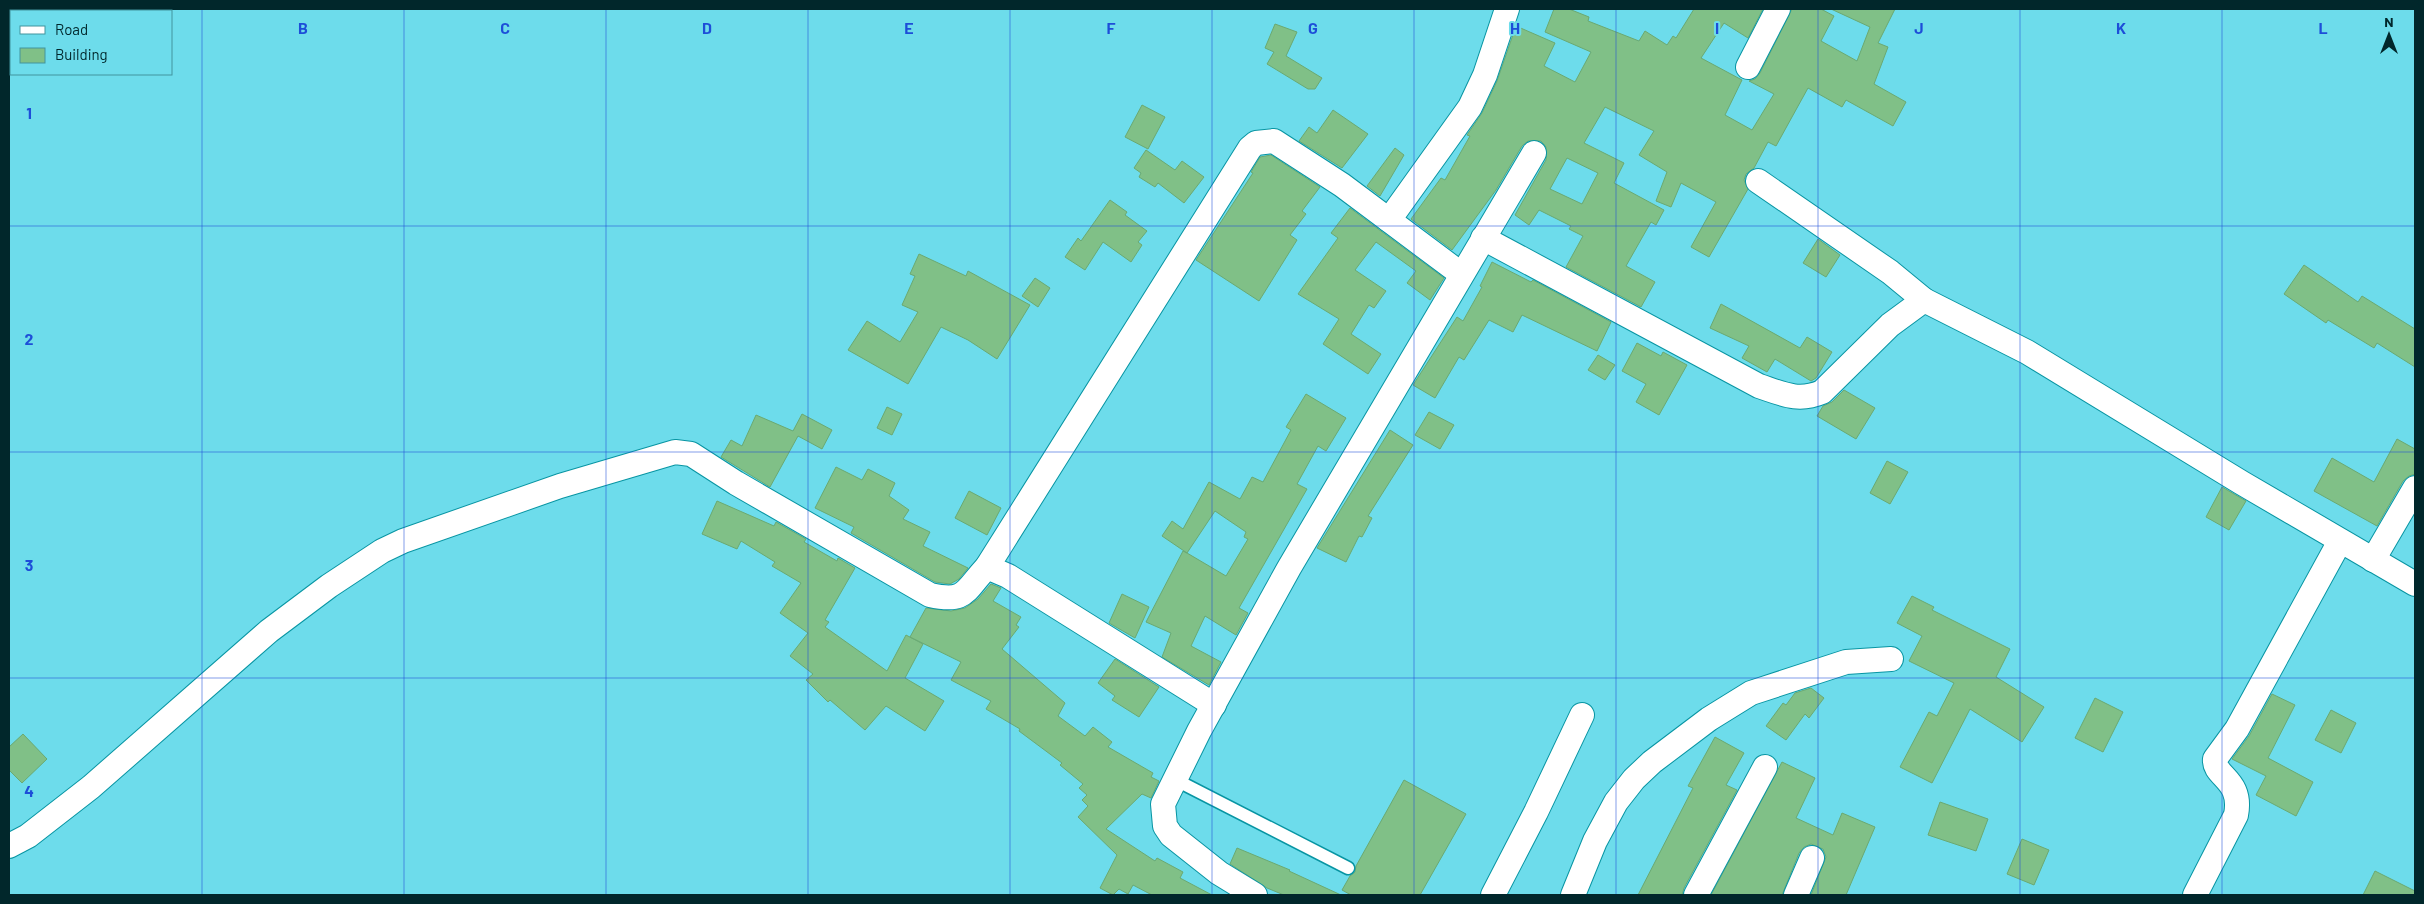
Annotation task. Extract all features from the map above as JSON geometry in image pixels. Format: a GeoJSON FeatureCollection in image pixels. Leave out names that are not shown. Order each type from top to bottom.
{"type":"FeatureCollection","features":[{"type":"Feature","properties":{"kind":"street"},"geometry":{"type":"LineString","coordinates":[[1389,220],[1470,106],[1485,76],[1507,9]]}},
{"type":"Feature","properties":{"kind":"street"},"geometry":{"type":"LineString","coordinates":[[1748,68],[1778,9]]}},
{"type":"Feature","properties":{"kind":"street"},"geometry":{"type":"LineString","coordinates":[[9,846],[28,836],[90,787],[269,631],[329,586],[382,551],[403,541],[560,486],[663,454],[684,451],[691,454],[736,483],[930,594],[956,598],[963,594],[987,567],[1250,148],[1264,141],[1274,141],[1342,185],[1461,274]]}},
{"type":"Feature","properties":{"kind":"street"},"geometry":{"type":"LineString","coordinates":[[1256,895],[1219,873],[1170,835],[1165,826],[1163,804],[1174,779],[1289,568],[1534,153]]}},
{"type":"Feature","properties":{"kind":"street"},"geometry":{"type":"LineString","coordinates":[[1758,181],[1890,272],[1924,300],[2027,352],[2340,541],[2415,584]]}},
{"type":"Feature","properties":{"kind":"street"},"geometry":{"type":"LineString","coordinates":[[1483,238],[1759,386],[1793,397],[1809,398],[1822,392],[1890,325],[1924,300]]}},
{"type":"Feature","properties":{"kind":"street"},"geometry":{"type":"LineString","coordinates":[[2373,560],[2415,488]]}},
{"type":"Feature","properties":{"kind":"street"},"geometry":{"type":"LineString","coordinates":[[2195,895],[2236,814],[2238,806],[2235,789],[2216,768],[2215,759],[2237,730],[2340,541]]}},
{"type":"Feature","properties":{"kind":"street"},"geometry":{"type":"LineString","coordinates":[[987,567],[1008,576],[1214,705]]}},
{"type":"Feature","properties":{"kind":"street"},"geometry":{"type":"LineString","coordinates":[[1573,895],[1596,841],[1616,802],[1634,779],[1652,762],[1709,719],[1751,692],[1846,662],[1891,659]]}},
{"type":"Feature","properties":{"kind":"street"},"geometry":{"type":"LineString","coordinates":[[1492,895],[1536,812],[1582,715]]}},
{"type":"Feature","properties":{"kind":"street"},"geometry":{"type":"LineString","coordinates":[[1696,895],[1765,767]]}},
{"type":"Feature","properties":{"kind":"street"},"geometry":{"type":"LineString","coordinates":[[1796,895],[1812,858]]}},
{"type":"Feature","properties":{"kind":"lane"},"geometry":{"type":"LineString","coordinates":[[1174,779],[1348,868]]}},
{"type":"Feature","properties":{"kind":"building"},"geometry":{"type":"Polygon","coordinates":[[[1554,9],[1569,9],[1589,17],[1588,21],[1639,41],[1645,31],[1667,45],[1673,36],[1676,38],[1694,9],[1763,9],[1748,38],[1724,23],[1701,58],[1742,80],[1725,115],[1752,130],[1774,94],[1749,81],[1755,79],[1760,73],[1792,9],[1821,9],[1834,16],[1821,41],[1857,61],[1870,27],[1831,9],[1895,9],[1878,43],[1888,47],[1874,84],[1906,102],[1893,126],[1846,100],[1842,107],[1808,88],[1776,146],[1768,142],[1754,168],[1746,174],[1744,180],[1748,189],[1709,257],[1691,247],[1716,202],[1681,183],[1671,207],[1656,201],[1667,172],[1639,155],[1654,131],[1605,107],[1584,143],[1624,163],[1614,183],[1664,210],[1656,225],[1651,222],[1626,266],[1655,282],[1641,307],[1566,267],[1583,236],[1569,229],[1571,226],[1539,210],[1529,225],[1515,215],[1546,160],[1546,147],[1541,141],[1528,141],[1522,146],[1496,190],[1452,250],[1411,219],[1441,178],[1445,180],[1470,136],[1467,135],[1482,113],[1497,81],[1516,26],[1555,43],[1544,66],[1575,82],[1591,52],[1545,32],[1554,9]],[[1567,158],[1550,189],[1582,204],[1598,173],[1567,158]]]}},
{"type":"Feature","properties":{"kind":"building"},"geometry":{"type":"Polygon","coordinates":[[[1275,24],[1297,32],[1286,56],[1322,78],[1315,89],[1308,89],[1267,64],[1274,52],[1265,48],[1275,24]]]}},
{"type":"Feature","properties":{"kind":"building"},"geometry":{"type":"Polygon","coordinates":[[[1142,105],[1165,117],[1148,149],[1125,137],[1142,105]]]}},
{"type":"Feature","properties":{"kind":"building"},"geometry":{"type":"Polygon","coordinates":[[[1333,110],[1368,134],[1342,168],[1299,141],[1309,127],[1317,133],[1333,110]]]}},
{"type":"Feature","properties":{"kind":"building"},"geometry":{"type":"Polygon","coordinates":[[[1395,148],[1404,155],[1380,196],[1367,186],[1395,148]]]}},
{"type":"Feature","properties":{"kind":"building"},"geometry":{"type":"Polygon","coordinates":[[[1146,150],[1175,170],[1182,161],[1204,177],[1184,203],[1158,183],[1155,187],[1139,177],[1141,173],[1134,168],[1146,150]]]}},
{"type":"Feature","properties":{"kind":"building"},"geometry":{"type":"Polygon","coordinates":[[[1271,155],[1320,187],[1302,211],[1306,214],[1290,235],[1297,240],[1259,301],[1196,260],[1253,173],[1251,172],[1260,157],[1271,155]]]}},
{"type":"Feature","properties":{"kind":"building"},"geometry":{"type":"Polygon","coordinates":[[[1110,200],[1127,212],[1125,215],[1147,231],[1138,242],[1142,245],[1131,262],[1103,242],[1085,270],[1065,257],[1078,238],[1081,241],[1110,200]]]}},
{"type":"Feature","properties":{"kind":"building"},"geometry":{"type":"Polygon","coordinates":[[[1350,208],[1444,278],[1430,300],[1407,283],[1416,271],[1376,242],[1355,270],[1386,291],[1374,308],[1369,305],[1351,334],[1381,354],[1368,374],[1323,344],[1339,319],[1298,294],[1338,238],[1331,233],[1350,208]]]}},
{"type":"Feature","properties":{"kind":"building"},"geometry":{"type":"Polygon","coordinates":[[[1818,239],[1840,255],[1826,277],[1803,263],[1818,239]]]}},
{"type":"Feature","properties":{"kind":"building"},"geometry":{"type":"Polygon","coordinates":[[[919,254],[966,276],[968,271],[1030,305],[997,359],[968,340],[941,327],[908,384],[848,350],[867,321],[900,342],[918,312],[902,305],[915,276],[910,274],[919,254]]]}},
{"type":"Feature","properties":{"kind":"building"},"geometry":{"type":"Polygon","coordinates":[[[1492,262],[1531,282],[1533,280],[1611,322],[1597,351],[1522,315],[1513,332],[1489,320],[1464,360],[1459,357],[1435,398],[1413,385],[1457,317],[1463,321],[1482,287],[1480,286],[1492,262]]]}},
{"type":"Feature","properties":{"kind":"building"},"geometry":{"type":"Polygon","coordinates":[[[2304,265],[2358,302],[2362,296],[2415,329],[2415,367],[2377,343],[2374,348],[2328,320],[2326,323],[2284,294],[2304,265]]]}},
{"type":"Feature","properties":{"kind":"building"},"geometry":{"type":"Polygon","coordinates":[[[1035,278],[1050,288],[1038,307],[1022,296],[1035,278]]]}},
{"type":"Feature","properties":{"kind":"building"},"geometry":{"type":"Polygon","coordinates":[[[1721,304],[1800,348],[1807,337],[1832,352],[1816,378],[1811,381],[1775,359],[1767,372],[1742,358],[1749,346],[1710,328],[1721,304]]]}},
{"type":"Feature","properties":{"kind":"building"},"geometry":{"type":"Polygon","coordinates":[[[1637,343],[1661,356],[1663,352],[1687,365],[1659,415],[1636,402],[1646,384],[1622,371],[1637,343]]]}},
{"type":"Feature","properties":{"kind":"building"},"geometry":{"type":"Polygon","coordinates":[[[1598,355],[1615,365],[1605,380],[1588,370],[1598,355]]]}},
{"type":"Feature","properties":{"kind":"building"},"geometry":{"type":"Polygon","coordinates":[[[1844,390],[1875,408],[1856,439],[1817,416],[1823,406],[1832,402],[1844,390]]]}},
{"type":"Feature","properties":{"kind":"building"},"geometry":{"type":"Polygon","coordinates":[[[1306,394],[1346,418],[1326,451],[1318,446],[1297,484],[1307,489],[1239,608],[1248,613],[1236,635],[1205,616],[1191,646],[1221,662],[1209,685],[1162,657],[1171,633],[1146,622],[1183,551],[1187,553],[1162,536],[1172,521],[1183,529],[1209,482],[1240,499],[1252,477],[1263,482],[1291,430],[1286,427],[1306,394]],[[1215,511],[1187,553],[1226,576],[1248,539],[1244,537],[1246,532],[1215,511]]]}},
{"type":"Feature","properties":{"kind":"building"},"geometry":{"type":"Polygon","coordinates":[[[887,407],[902,414],[892,435],[877,428],[887,407]]]}},
{"type":"Feature","properties":{"kind":"building"},"geometry":{"type":"Polygon","coordinates":[[[1429,412],[1454,425],[1440,449],[1415,435],[1429,412]]]}},
{"type":"Feature","properties":{"kind":"building"},"geometry":{"type":"Polygon","coordinates":[[[802,414],[832,430],[822,449],[798,436],[770,487],[721,457],[731,440],[742,446],[756,415],[793,431],[802,414]]]}},
{"type":"Feature","properties":{"kind":"building"},"geometry":{"type":"Polygon","coordinates":[[[1390,430],[1413,445],[1368,516],[1372,518],[1362,537],[1359,536],[1346,562],[1317,548],[1390,430]]]}},
{"type":"Feature","properties":{"kind":"building"},"geometry":{"type":"Polygon","coordinates":[[[2397,439],[2415,449],[2415,474],[2403,481],[2377,526],[2314,491],[2332,458],[2374,482],[2397,439]]]}},
{"type":"Feature","properties":{"kind":"building"},"geometry":{"type":"Polygon","coordinates":[[[1887,461],[1908,472],[1890,504],[1870,493],[1887,461]]]}},
{"type":"Feature","properties":{"kind":"building"},"geometry":{"type":"Polygon","coordinates":[[[836,467],[862,480],[868,469],[895,483],[889,496],[909,510],[903,519],[930,532],[923,546],[968,568],[959,579],[950,584],[935,582],[851,533],[854,527],[815,508],[836,467]]]}},
{"type":"Feature","properties":{"kind":"building"},"geometry":{"type":"Polygon","coordinates":[[[2222,487],[2246,501],[2229,530],[2206,517],[2222,487]]]}},
{"type":"Feature","properties":{"kind":"building"},"geometry":{"type":"Polygon","coordinates":[[[969,491],[1001,508],[987,535],[955,518],[969,491]]]}},
{"type":"Feature","properties":{"kind":"building"},"geometry":{"type":"Polygon","coordinates":[[[717,501],[774,526],[776,522],[806,539],[804,542],[837,561],[838,558],[855,568],[825,620],[829,622],[825,627],[887,671],[906,635],[923,644],[905,678],[944,701],[925,731],[886,706],[865,730],[830,700],[828,702],[806,680],[813,674],[790,656],[808,633],[780,613],[801,583],[772,566],[775,562],[741,541],[737,549],[702,534],[717,501]]]}},
{"type":"Feature","properties":{"kind":"building"},"geometry":{"type":"Polygon","coordinates":[[[991,584],[1001,588],[993,601],[1021,617],[1016,625],[1019,627],[1002,649],[1065,703],[1058,716],[1085,736],[1093,727],[1112,742],[1108,747],[1153,773],[1151,777],[1159,781],[1151,798],[1142,794],[1106,829],[1155,861],[1157,858],[1183,872],[1180,878],[1212,895],[1152,895],[1133,885],[1128,894],[1119,889],[1113,895],[1100,888],[1117,855],[1078,817],[1088,806],[1082,800],[1087,795],[1079,788],[1083,784],[1060,765],[1062,763],[1019,731],[1020,729],[986,709],[991,701],[951,680],[961,662],[910,637],[926,608],[951,611],[965,608],[978,599],[991,584]]]}},
{"type":"Feature","properties":{"kind":"building"},"geometry":{"type":"Polygon","coordinates":[[[1122,594],[1149,607],[1135,638],[1109,623],[1122,594]]]}},
{"type":"Feature","properties":{"kind":"building"},"geometry":{"type":"Polygon","coordinates":[[[1912,596],[1934,607],[1932,610],[2010,649],[1996,677],[2044,707],[2022,742],[1970,709],[1932,783],[1900,767],[1929,712],[1937,716],[1954,683],[1909,661],[1922,636],[1897,623],[1912,596]]]}},
{"type":"Feature","properties":{"kind":"building"},"geometry":{"type":"Polygon","coordinates":[[[1115,659],[1159,687],[1139,717],[1112,700],[1115,696],[1098,683],[1115,659]]]}},
{"type":"Feature","properties":{"kind":"building"},"geometry":{"type":"Polygon","coordinates":[[[1811,688],[1824,698],[1809,718],[1805,714],[1786,740],[1766,726],[1783,703],[1786,705],[1795,693],[1811,688]]]}},
{"type":"Feature","properties":{"kind":"building"},"geometry":{"type":"Polygon","coordinates":[[[2272,694],[2295,705],[2268,758],[2313,782],[2296,816],[2256,795],[2266,776],[2232,759],[2249,736],[2272,694]]]}},
{"type":"Feature","properties":{"kind":"building"},"geometry":{"type":"Polygon","coordinates":[[[2095,698],[2123,712],[2103,752],[2075,738],[2095,698]]]}},
{"type":"Feature","properties":{"kind":"building"},"geometry":{"type":"Polygon","coordinates":[[[2331,710],[2356,723],[2341,753],[2315,740],[2331,710]]]}},
{"type":"Feature","properties":{"kind":"building"},"geometry":{"type":"Polygon","coordinates":[[[23,734],[47,759],[22,783],[9,770],[9,747],[23,734]]]}},
{"type":"Feature","properties":{"kind":"building"},"geometry":{"type":"Polygon","coordinates":[[[1715,737],[1744,753],[1726,785],[1737,790],[1682,895],[1638,895],[1693,788],[1688,786],[1715,737]]]}},
{"type":"Feature","properties":{"kind":"building"},"geometry":{"type":"Polygon","coordinates":[[[1782,762],[1815,778],[1796,818],[1833,835],[1842,813],[1875,827],[1846,895],[1811,895],[1826,857],[1823,849],[1811,844],[1804,847],[1799,853],[1782,895],[1711,895],[1782,762]]]}},
{"type":"Feature","properties":{"kind":"building"},"geometry":{"type":"Polygon","coordinates":[[[1404,780],[1466,814],[1420,895],[1351,895],[1342,890],[1350,876],[1355,872],[1356,866],[1404,780]]]}},
{"type":"Feature","properties":{"kind":"building"},"geometry":{"type":"Polygon","coordinates":[[[1940,802],[1988,819],[1976,851],[1928,835],[1940,802]]]}},
{"type":"Feature","properties":{"kind":"building"},"geometry":{"type":"Polygon","coordinates":[[[2022,839],[2049,850],[2034,885],[2007,874],[2022,839]]]}},
{"type":"Feature","properties":{"kind":"building"},"geometry":{"type":"Polygon","coordinates":[[[1237,848],[1290,870],[1341,895],[1284,895],[1267,888],[1230,864],[1237,848]]]}},
{"type":"Feature","properties":{"kind":"building"},"geometry":{"type":"Polygon","coordinates":[[[2375,871],[2415,891],[2415,895],[2363,895],[2375,871]]]}}]}
